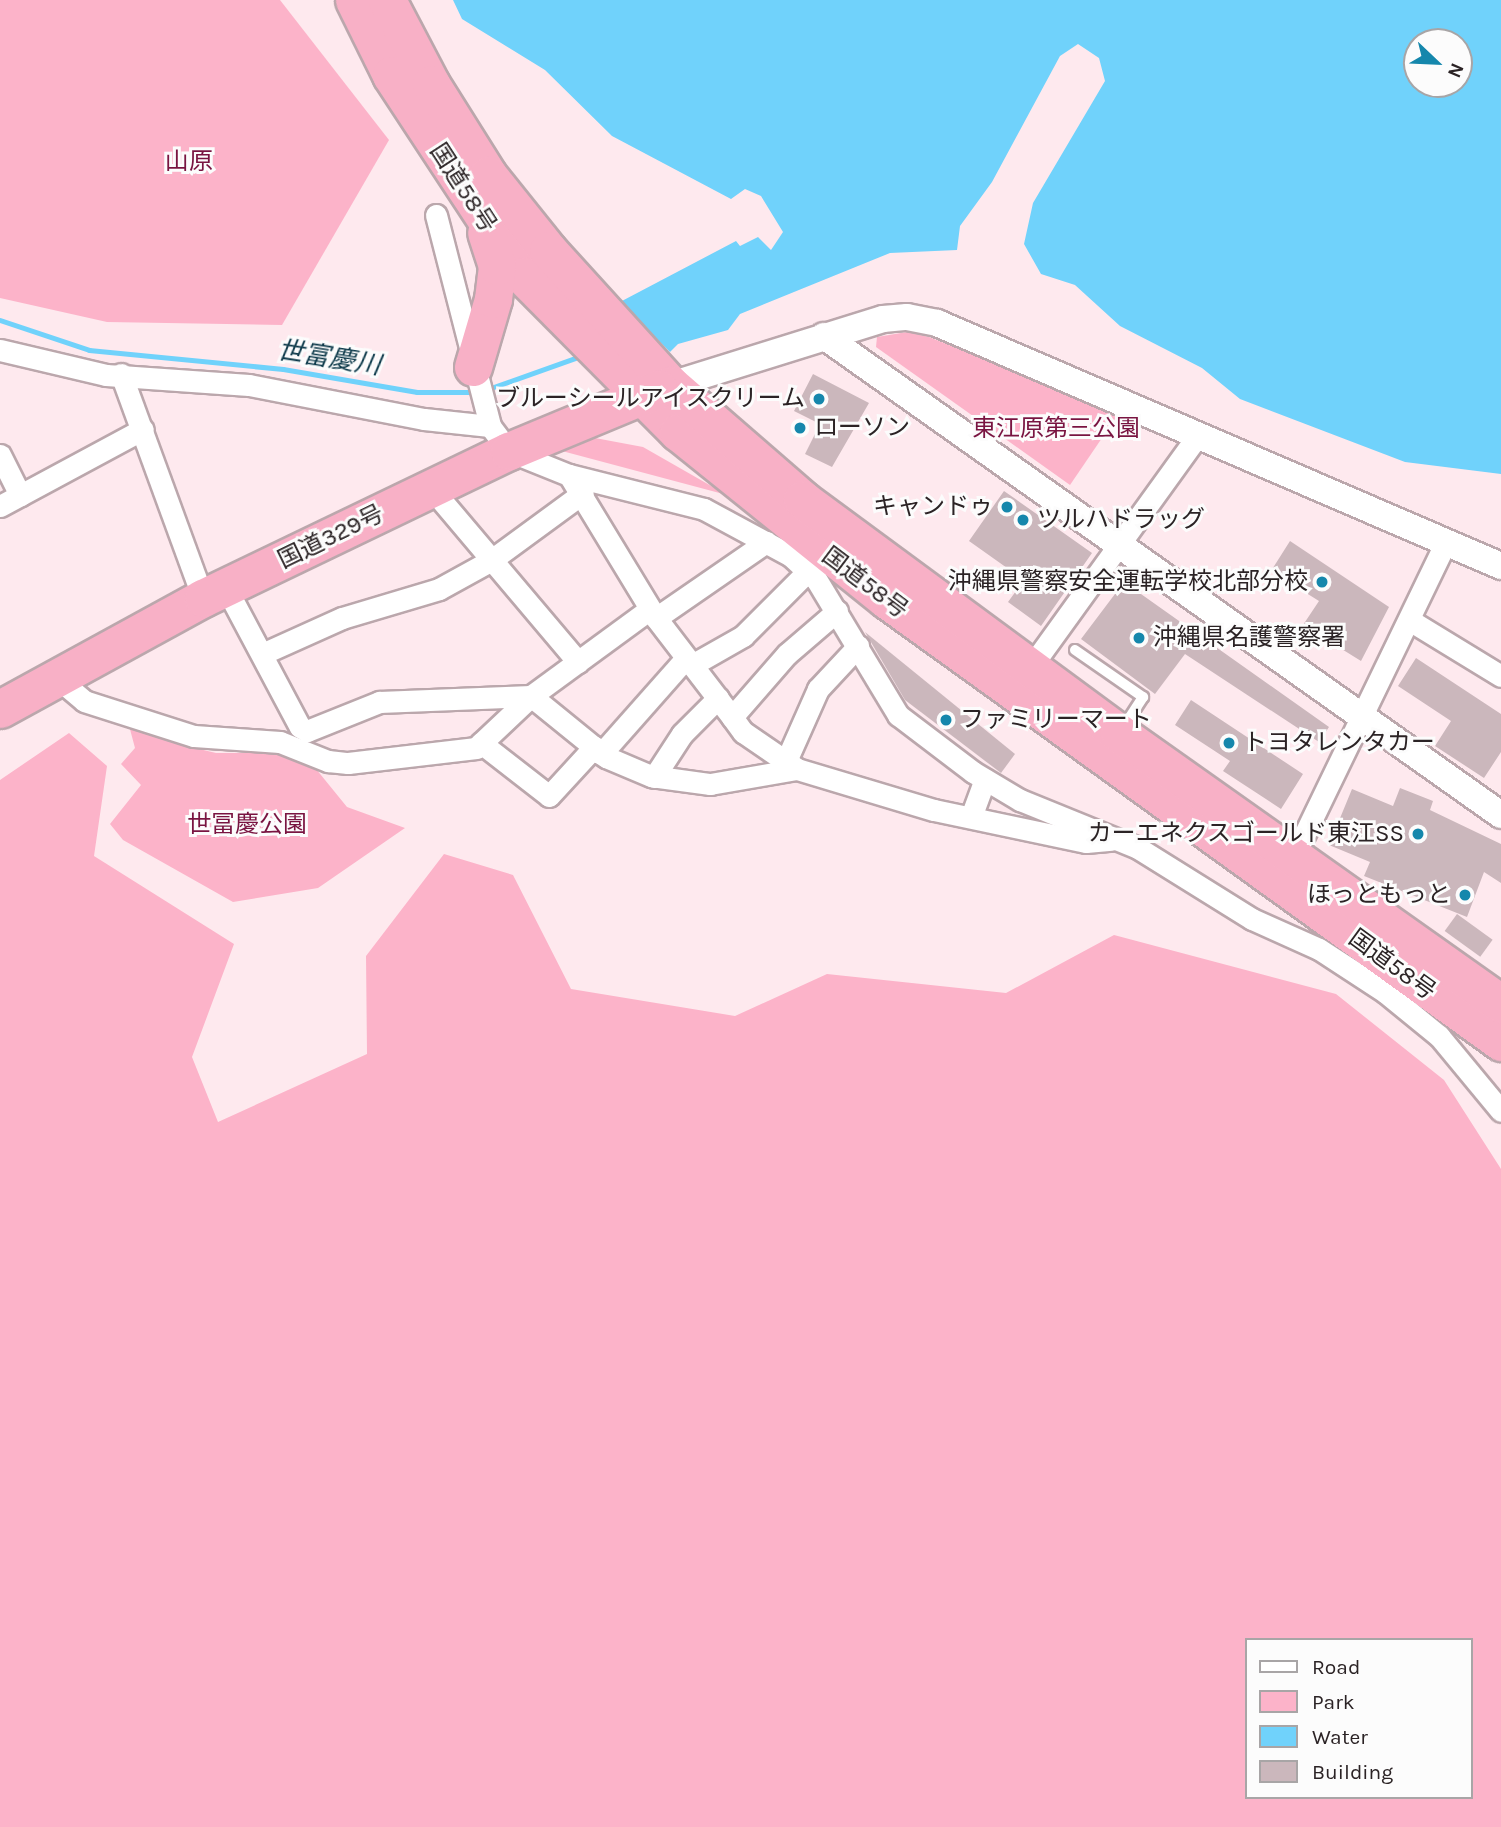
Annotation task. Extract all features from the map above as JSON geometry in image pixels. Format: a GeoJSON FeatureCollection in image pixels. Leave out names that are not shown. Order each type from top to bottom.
{"type":"FeatureCollection","features":[{"type":"Feature","properties":{"kind":"highway","name":"国道58号"},"geometry":{"type":"LineString","coordinates":[[354,0],[391,75],[472,203],[523,276],[586,318]]}},
{"type":"Feature","properties":{"kind":"highway","name":"国道58号"},"geometry":{"type":"LineString","coordinates":[[387,0],[431,84],[488,175],[586,318],[779,517],[887,600],[1113,744],[1295,854],[1501,1003]]}},
{"type":"Feature","properties":{"kind":"highway"},"geometry":{"type":"LineString","coordinates":[[472,203],[497,266],[493,299],[473,367]]}},
{"type":"Feature","properties":{"kind":"highway","name":"国道58号"},"geometry":{"type":"LineString","coordinates":[[655,390],[1030,668],[1113,744],[1501,1042]]}},
{"type":"Feature","properties":{"kind":"highway","name":"国道329号"},"geometry":{"type":"LineString","coordinates":[[2,701],[57,678],[215,593],[431,488],[500,438],[655,390]]}},
{"type":"Feature","properties":{"kind":"street"},"geometry":{"type":"LineString","coordinates":[[436,215],[473,367],[500,438]]}},
{"type":"Feature","properties":{"kind":"street"},"geometry":{"type":"LineString","coordinates":[[655,390],[883,319],[907,317],[937,323],[1199,434],[1321,492],[1501,566]]}},
{"type":"Feature","properties":{"kind":"street"},"geometry":{"type":"LineString","coordinates":[[824,336],[1501,815]]}},
{"type":"Feature","properties":{"kind":"street"},"geometry":{"type":"LineString","coordinates":[[0,350],[67,369],[249,385],[424,419],[500,438],[569,475],[704,509],[766,542],[808,571],[837,611],[898,715],[985,779],[1020,800],[1116,839],[1252,919],[1319,949],[1385,992],[1439,1036],[1501,1111]]}},
{"type":"Feature","properties":{"kind":"street"},"geometry":{"type":"LineString","coordinates":[[121,374],[215,593],[262,654],[300,727],[307,731],[379,702],[531,696],[598,751],[654,777],[710,784],[792,765]]}},
{"type":"Feature","properties":{"kind":"street"},"geometry":{"type":"LineString","coordinates":[[0,506],[143,429]]}},
{"type":"Feature","properties":{"kind":"street"},"geometry":{"type":"LineString","coordinates":[[1030,668],[1199,434]]}},
{"type":"Feature","properties":{"kind":"street"},"geometry":{"type":"LineString","coordinates":[[0,456],[20,495]]}},
{"type":"Feature","properties":{"kind":"street"},"geometry":{"type":"LineString","coordinates":[[569,475],[583,494],[653,614],[743,732],[792,765],[971,817],[1086,842],[1116,839]]}},
{"type":"Feature","properties":{"kind":"street"},"geometry":{"type":"LineString","coordinates":[[431,488],[578,662]]}},
{"type":"Feature","properties":{"kind":"street"},"geometry":{"type":"LineString","coordinates":[[262,654],[342,618],[439,589],[490,561],[583,494]]}},
{"type":"Feature","properties":{"kind":"street"},"geometry":{"type":"LineString","coordinates":[[57,678],[84,701],[194,736],[280,742],[328,761],[348,763],[476,748],[531,696],[578,662],[766,542]]}},
{"type":"Feature","properties":{"kind":"street"},"geometry":{"type":"LineString","coordinates":[[1295,854],[1411,621],[1446,542]]}},
{"type":"Feature","properties":{"kind":"street"},"geometry":{"type":"LineString","coordinates":[[481,743],[549,796],[689,661],[743,636],[808,571]]}},
{"type":"Feature","properties":{"kind":"street"},"geometry":{"type":"LineString","coordinates":[[732,717],[788,654],[837,611]]}},
{"type":"Feature","properties":{"kind":"street"},"geometry":{"type":"LineString","coordinates":[[1411,621],[1501,676]]}},
{"type":"Feature","properties":{"kind":"street"},"geometry":{"type":"LineString","coordinates":[[792,765],[818,690],[858,646]]}},
{"type":"Feature","properties":{"kind":"street"},"geometry":{"type":"LineString","coordinates":[[501,696],[504,722]]}},
{"type":"Feature","properties":{"kind":"street"},"geometry":{"type":"LineString","coordinates":[[654,777],[682,734],[718,698]]}},
{"type":"Feature","properties":{"kind":"street"},"geometry":{"type":"LineString","coordinates":[[971,817],[985,779]]}},
{"type":"Feature","properties":{"kind":"lane"},"geometry":{"type":"LineString","coordinates":[[1075,650],[1143,697],[1113,744]]}},
{"type":"Feature","properties":{"kind":"green space","name":"山原"},"geometry":{"type":"Polygon","coordinates":[[[0,0],[280,0],[389,140],[282,325],[107,322],[0,298],[0,0]]]}},
{"type":"Feature","properties":{"kind":"green space","name":"東江原第三公園"},"geometry":{"type":"Polygon","coordinates":[[[907,332],[929,337],[1119,413],[1070,485],[876,347],[877,337],[907,332]]]}},
{"type":"Feature","properties":{"kind":"green space"},"geometry":{"type":"Polygon","coordinates":[[[595,438],[643,447],[727,495],[562,451],[562,447],[576,441],[595,438]]]}},
{"type":"Feature","properties":{"kind":"green space","name":"世冨慶公園"},"geometry":{"type":"Polygon","coordinates":[[[127,718],[170,742],[216,753],[283,753],[312,764],[347,807],[405,828],[318,888],[233,902],[123,840],[110,824],[141,785],[121,764],[135,748],[127,718]]]}},
{"type":"Feature","properties":{"kind":"green space"},"geometry":{"type":"Polygon","coordinates":[[[69,733],[107,766],[94,856],[234,944],[192,1057],[218,1122],[367,1054],[366,956],[444,854],[513,875],[571,989],[735,1016],[827,974],[1006,993],[1114,935],[1336,994],[1444,1080],[1501,1169],[1501,1827],[0,1827],[0,780],[69,733]]]}},
{"type":"Feature","properties":{"kind":"water"},"geometry":{"type":"Polygon","coordinates":[[[453,0],[1501,0],[1501,474],[1405,462],[1240,399],[1202,368],[1120,326],[1075,285],[1041,274],[1024,244],[1033,203],[1105,81],[1099,58],[1078,44],[1060,56],[992,182],[960,226],[957,250],[890,253],[740,314],[728,330],[678,344],[670,352],[620,302],[736,241],[740,246],[758,237],[771,250],[783,232],[761,196],[745,189],[731,199],[612,136],[545,70],[462,19],[453,0]]]}},
{"type":"Feature","properties":{"kind":"building"},"geometry":{"type":"Polygon","coordinates":[[[813,374],[869,403],[832,467],[805,454],[820,424],[794,411],[813,374]]]}},
{"type":"Feature","properties":{"kind":"building"},"geometry":{"type":"Polygon","coordinates":[[[1004,491],[1092,553],[1041,626],[1008,602],[1024,580],[969,541],[1004,491]]]}},
{"type":"Feature","properties":{"kind":"building"},"geometry":{"type":"Polygon","coordinates":[[[1290,541],[1389,607],[1361,661],[1303,625],[1319,601],[1271,571],[1290,541]]]}},
{"type":"Feature","properties":{"kind":"building","name":"沖縄県名護警察署"},"geometry":{"type":"Polygon","coordinates":[[[1124,582],[1329,727],[1319,742],[1185,654],[1155,694],[1081,639],[1124,582]]]}},
{"type":"Feature","properties":{"kind":"building"},"geometry":{"type":"Polygon","coordinates":[[[865,632],[1015,754],[1001,773],[905,700],[865,632]]]}},
{"type":"Feature","properties":{"kind":"building"},"geometry":{"type":"Polygon","coordinates":[[[1416,658],[1501,714],[1501,752],[1484,778],[1435,746],[1451,721],[1398,686],[1416,658]]]}},
{"type":"Feature","properties":{"kind":"building","name":"トヨタレンタカー"},"geometry":{"type":"Polygon","coordinates":[[[1191,700],[1303,774],[1281,809],[1223,771],[1230,761],[1175,725],[1191,700]]]}},
{"type":"Feature","properties":{"kind":"building"},"geometry":{"type":"Polygon","coordinates":[[[1400,788],[1433,801],[1430,810],[1501,844],[1501,883],[1484,872],[1467,917],[1364,876],[1370,862],[1329,845],[1352,789],[1393,806],[1400,788]]]}},
{"type":"Feature","properties":{"kind":"building"},"geometry":{"type":"Polygon","coordinates":[[[1457,914],[1493,940],[1480,957],[1445,931],[1457,914]]]}},
{"type":"Feature","properties":{"kind":"waterway","name":"世富慶川"},"geometry":{"type":"LineString","coordinates":[[0,320],[89,350],[283,369],[417,392],[475,392]]}},
{"type":"Feature","properties":{"kind":"waterway","name":"世富慶川"},"geometry":{"type":"LineString","coordinates":[[485,390],[584,355]]}},
{"type":"Feature","properties":{"kind":"place","name":"ブルーシールアイスクリーム"},"geometry":{"type":"Point","coordinates":[819,399]}},
{"type":"Feature","properties":{"kind":"place","name":"ローソン"},"geometry":{"type":"Point","coordinates":[800,428]}},
{"type":"Feature","properties":{"kind":"place","name":"キャンドゥ"},"geometry":{"type":"Point","coordinates":[1007,507]}},
{"type":"Feature","properties":{"kind":"place","name":"ツルハドラッグ"},"geometry":{"type":"Point","coordinates":[1023,520]}},
{"type":"Feature","properties":{"kind":"place","name":"沖縄県警察安全運転学校北部分校"},"geometry":{"type":"Point","coordinates":[1322,582]}},
{"type":"Feature","properties":{"kind":"place","name":"沖縄県名護警察署"},"geometry":{"type":"Point","coordinates":[1139,638]}},
{"type":"Feature","properties":{"kind":"place","name":"ファミリーマート"},"geometry":{"type":"Point","coordinates":[946,720]}},
{"type":"Feature","properties":{"kind":"place","name":"トヨタレンタカー"},"geometry":{"type":"Point","coordinates":[1229,743]}},
{"type":"Feature","properties":{"kind":"place","name":"カーエネクスゴールド東江SS"},"geometry":{"type":"Point","coordinates":[1418,834]}},
{"type":"Feature","properties":{"kind":"place","name":"ほっともっと"},"geometry":{"type":"Point","coordinates":[1465,895]}}]}
